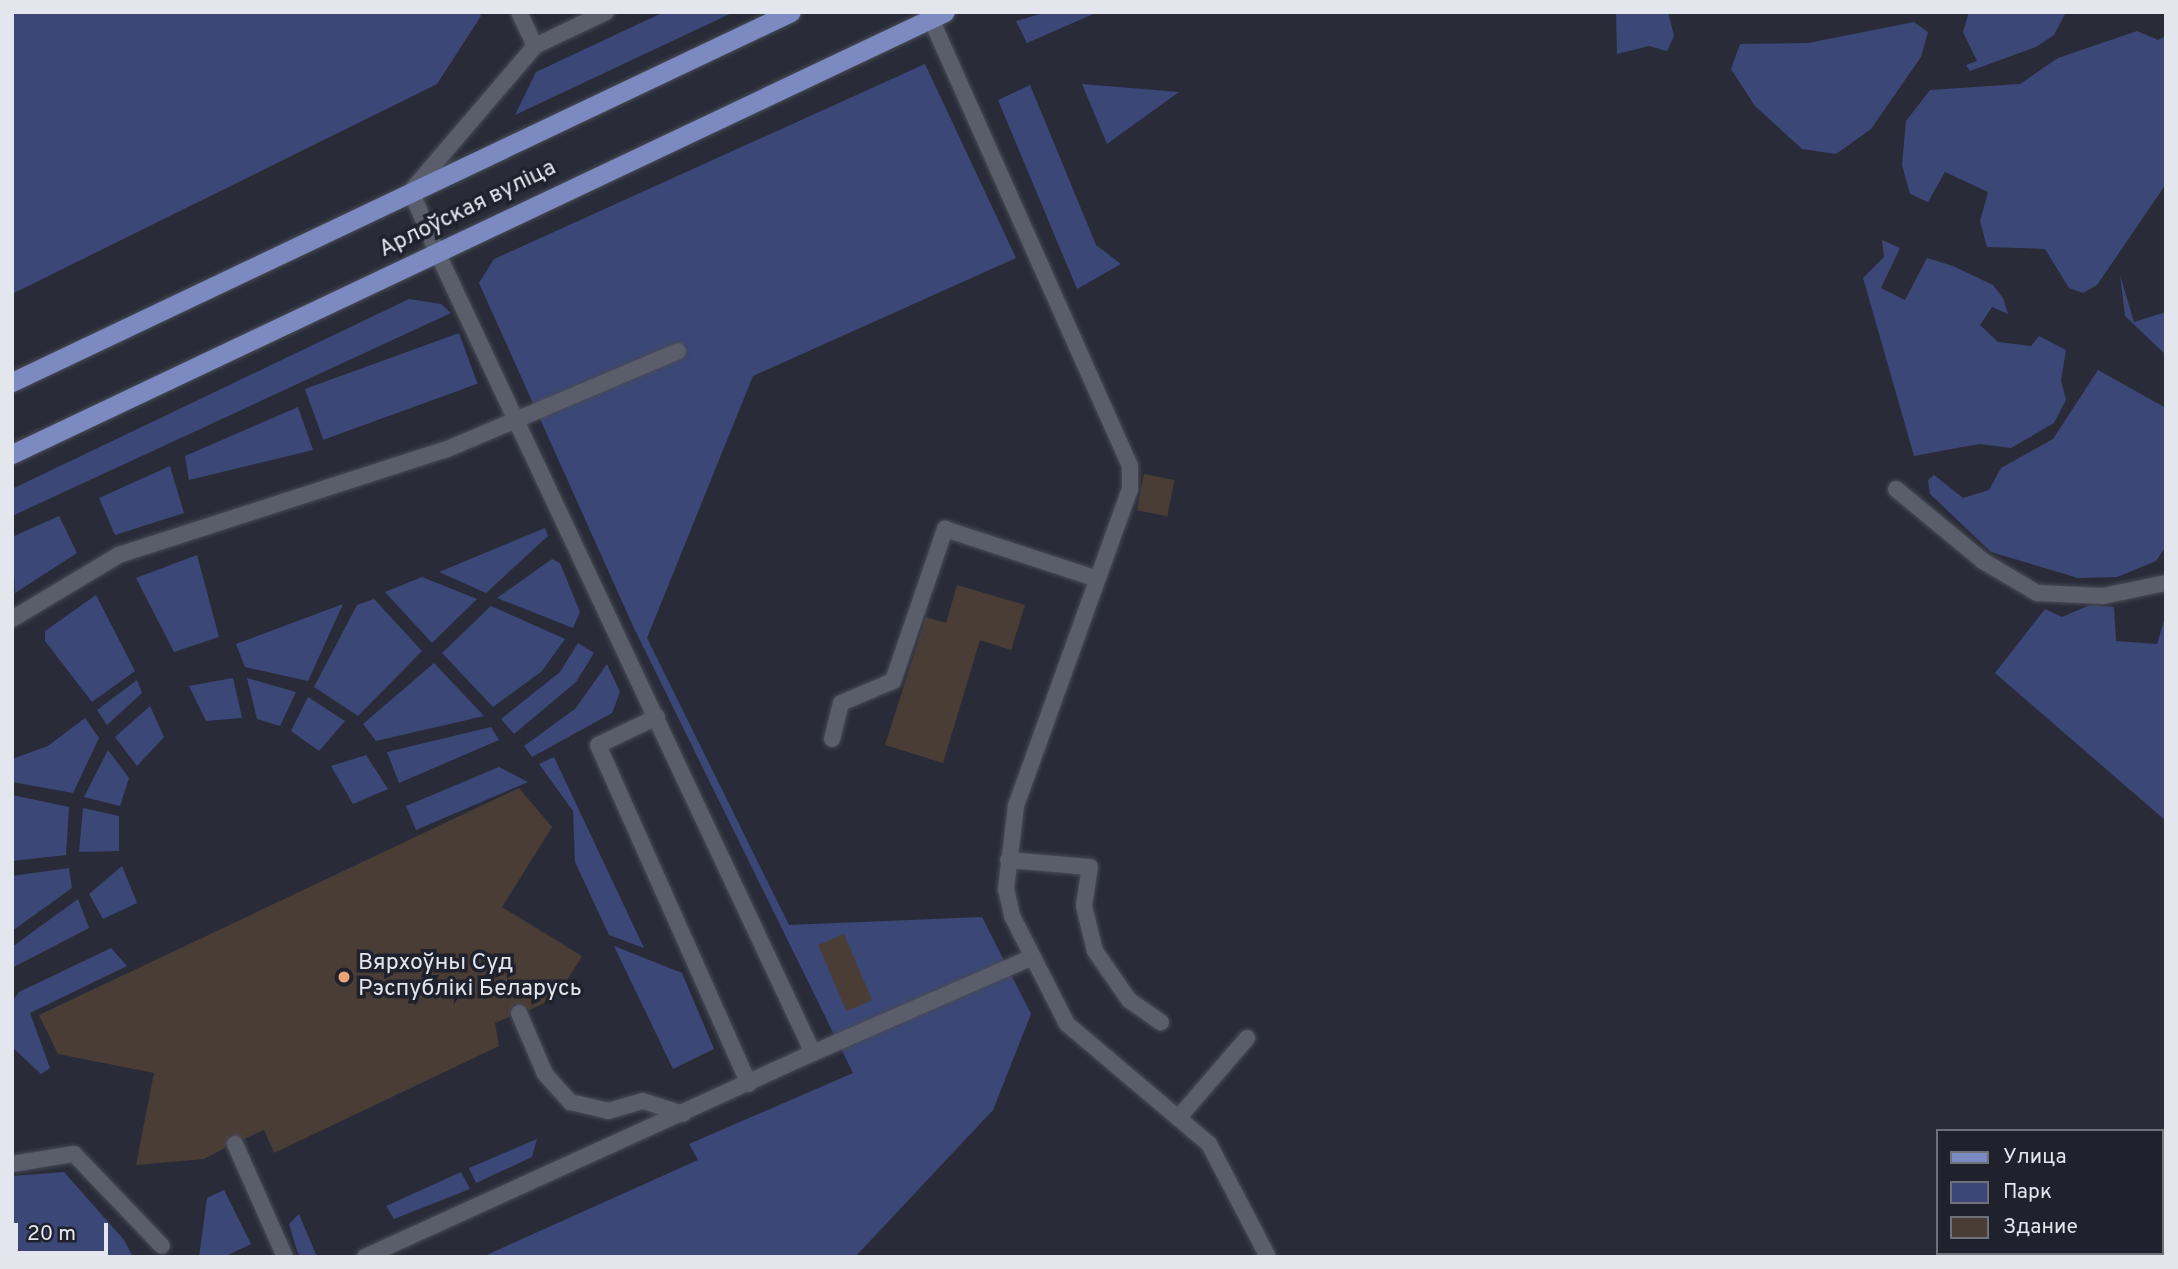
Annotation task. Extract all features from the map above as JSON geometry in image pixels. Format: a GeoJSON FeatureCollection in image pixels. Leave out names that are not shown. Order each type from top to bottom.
{"type":"FeatureCollection","features":[{"type":"Feature","properties":{"kind":"main road","name":"Арлоўская вуліца"},"geometry":{"type":"LineString","coordinates":[[12,382],[790,12]]}},
{"type":"Feature","properties":{"kind":"main road","name":"Арлоўская вуліца"},"geometry":{"type":"LineString","coordinates":[[12,454],[935,14]]}},
{"type":"Feature","properties":{"kind":"lane"},"geometry":{"type":"LineString","coordinates":[[519,12],[535,46]]}},
{"type":"Feature","properties":{"kind":"lane"},"geometry":{"type":"LineString","coordinates":[[606,12],[535,46],[411,191],[813,1053]]}},
{"type":"Feature","properties":{"kind":"lane"},"geometry":{"type":"LineString","coordinates":[[935,14],[1130,466],[1130,489],[1016,806],[1008,860],[1009,903],[1030,958],[1067,1024],[1180,1116],[1229,1175],[1268,1257]]}},
{"type":"Feature","properties":{"kind":"lane"},"geometry":{"type":"LineString","coordinates":[[12,619],[118,555],[193,527],[330,492],[678,351]]}},
{"type":"Feature","properties":{"kind":"lane"},"geometry":{"type":"LineString","coordinates":[[1896,489],[1983,561],[2037,593],[2103,597],[2166,583]]}},
{"type":"Feature","properties":{"kind":"lane"},"geometry":{"type":"LineString","coordinates":[[832,739],[841,703],[893,681],[945,528],[1097,579]]}},
{"type":"Feature","properties":{"kind":"lane"},"geometry":{"type":"LineString","coordinates":[[657,717],[598,745],[749,1084]]}},
{"type":"Feature","properties":{"kind":"lane"},"geometry":{"type":"LineString","coordinates":[[1008,860],[1090,867],[1084,906],[1095,951],[1129,1000],[1161,1021]]}},
{"type":"Feature","properties":{"kind":"lane"},"geometry":{"type":"LineString","coordinates":[[365,1257],[813,1053],[1030,958]]}},
{"type":"Feature","properties":{"kind":"lane"},"geometry":{"type":"LineString","coordinates":[[519,1013],[545,1074],[570,1102],[608,1111],[643,1101],[683,1114]]}},
{"type":"Feature","properties":{"kind":"lane"},"geometry":{"type":"LineString","coordinates":[[1180,1116],[1247,1038]]}},
{"type":"Feature","properties":{"kind":"lane"},"geometry":{"type":"LineString","coordinates":[[235,1144],[285,1257]]}},
{"type":"Feature","properties":{"kind":"lane"},"geometry":{"type":"LineString","coordinates":[[12,1164],[74,1154],[162,1245]]}},
{"type":"Feature","properties":{"kind":"green space"},"geometry":{"type":"Polygon","coordinates":[[[12,12],[479,12],[481,16],[437,84],[12,294],[12,12]]]}},
{"type":"Feature","properties":{"kind":"green space"},"geometry":{"type":"Polygon","coordinates":[[[664,12],[734,12],[515,115],[536,72],[664,12]]]}},
{"type":"Feature","properties":{"kind":"green space"},"geometry":{"type":"Polygon","coordinates":[[[1047,12],[1098,12],[1027,43],[1016,21],[1047,12]]]}},
{"type":"Feature","properties":{"kind":"green space"},"geometry":{"type":"Polygon","coordinates":[[[1616,12],[1668,12],[1674,36],[1667,51],[1649,46],[1617,54],[1616,12]]]}},
{"type":"Feature","properties":{"kind":"green space"},"geometry":{"type":"Polygon","coordinates":[[[1969,12],[2066,12],[2054,35],[2036,47],[1970,71],[1966,65],[1977,61],[1963,32],[1969,12]]]}},
{"type":"Feature","properties":{"kind":"green space"},"geometry":{"type":"Polygon","coordinates":[[[1914,22],[1928,32],[1921,57],[1871,129],[1836,154],[1802,149],[1755,106],[1731,69],[1740,44],[1808,43],[1914,22]]]}},
{"type":"Feature","properties":{"kind":"green space"},"geometry":{"type":"Polygon","coordinates":[[[2137,31],[2158,40],[2166,36],[2166,184],[2097,285],[2083,293],[2069,288],[2045,249],[1987,247],[1980,221],[1988,192],[1945,172],[1928,202],[1910,194],[1902,165],[1906,121],[1930,90],[2020,84],[2058,58],[2137,31]]]}},
{"type":"Feature","properties":{"kind":"green space"},"geometry":{"type":"Polygon","coordinates":[[[925,64],[1016,258],[753,376],[647,638],[789,925],[982,917],[1031,1014],[993,1110],[855,1257],[482,1257],[698,1160],[689,1144],[853,1073],[633,626],[479,283],[494,259],[925,64]]]}},
{"type":"Feature","properties":{"kind":"green space"},"geometry":{"type":"Polygon","coordinates":[[[1082,84],[1179,92],[1107,144],[1082,84]]]}},
{"type":"Feature","properties":{"kind":"green space"},"geometry":{"type":"Polygon","coordinates":[[[1030,85],[1096,245],[1121,264],[1077,289],[998,100],[1030,85]]]}},
{"type":"Feature","properties":{"kind":"green space"},"geometry":{"type":"Polygon","coordinates":[[[1882,240],[1900,248],[1881,288],[1905,300],[1927,258],[1953,266],[1993,285],[2003,298],[2008,314],[1992,307],[1980,325],[1998,342],[2031,346],[2039,336],[2066,350],[2061,380],[2066,400],[2054,423],[2011,448],[1979,444],[1914,456],[1863,278],[1884,257],[1882,240]]]}},
{"type":"Feature","properties":{"kind":"green space"},"geometry":{"type":"Polygon","coordinates":[[[2120,275],[2134,322],[2166,312],[2166,355],[2125,316],[2120,275]]]}},
{"type":"Feature","properties":{"kind":"green space"},"geometry":{"type":"Polygon","coordinates":[[[409,299],[441,304],[451,313],[12,516],[12,489],[409,299]]]}},
{"type":"Feature","properties":{"kind":"green space"},"geometry":{"type":"Polygon","coordinates":[[[459,333],[477,384],[323,440],[305,389],[459,333]]]}},
{"type":"Feature","properties":{"kind":"green space"},"geometry":{"type":"Polygon","coordinates":[[[2098,370],[2166,408],[2166,546],[2156,561],[2117,577],[2078,578],[1991,552],[1930,494],[1928,480],[1934,475],[1963,498],[1989,490],[2001,468],[2053,439],[2098,370]]]}},
{"type":"Feature","properties":{"kind":"green space"},"geometry":{"type":"Polygon","coordinates":[[[298,407],[313,450],[189,480],[185,456],[298,407]]]}},
{"type":"Feature","properties":{"kind":"green space"},"geometry":{"type":"Polygon","coordinates":[[[170,466],[184,513],[115,535],[99,498],[170,466]]]}},
{"type":"Feature","properties":{"kind":"green space"},"geometry":{"type":"Polygon","coordinates":[[[59,516],[77,553],[15,593],[12,537],[59,516]]]}},
{"type":"Feature","properties":{"kind":"green space"},"geometry":{"type":"Polygon","coordinates":[[[545,528],[548,536],[486,593],[439,572],[545,528]]]}},
{"type":"Feature","properties":{"kind":"green space"},"geometry":{"type":"Polygon","coordinates":[[[197,555],[219,637],[174,652],[136,578],[197,555]]]}},
{"type":"Feature","properties":{"kind":"green space"},"geometry":{"type":"Polygon","coordinates":[[[552,559],[560,563],[580,612],[573,628],[497,598],[552,559]]]}},
{"type":"Feature","properties":{"kind":"green space"},"geometry":{"type":"Polygon","coordinates":[[[422,577],[477,599],[432,643],[385,592],[422,577]]]}},
{"type":"Feature","properties":{"kind":"green space"},"geometry":{"type":"Polygon","coordinates":[[[96,595],[135,671],[92,702],[45,641],[45,631],[96,595]]]}},
{"type":"Feature","properties":{"kind":"green space"},"geometry":{"type":"Polygon","coordinates":[[[374,599],[422,651],[358,716],[314,687],[357,605],[374,599]]]}},
{"type":"Feature","properties":{"kind":"green space"},"geometry":{"type":"Polygon","coordinates":[[[343,604],[308,681],[245,667],[236,644],[343,604]]]}},
{"type":"Feature","properties":{"kind":"green space"},"geometry":{"type":"Polygon","coordinates":[[[2090,605],[2114,607],[2116,641],[2157,644],[2166,614],[2166,821],[1995,673],[2045,609],[2062,617],[2090,605]]]}},
{"type":"Feature","properties":{"kind":"green space"},"geometry":{"type":"Polygon","coordinates":[[[491,606],[565,639],[542,671],[493,707],[442,653],[491,606]]]}},
{"type":"Feature","properties":{"kind":"green space"},"geometry":{"type":"Polygon","coordinates":[[[578,643],[594,653],[576,682],[514,734],[501,719],[560,672],[578,643]]]}},
{"type":"Feature","properties":{"kind":"green space"},"geometry":{"type":"Polygon","coordinates":[[[434,663],[484,716],[376,741],[363,724],[434,663]]]}},
{"type":"Feature","properties":{"kind":"green space"},"geometry":{"type":"Polygon","coordinates":[[[607,664],[620,692],[612,713],[532,757],[524,746],[575,709],[607,664]]]}},
{"type":"Feature","properties":{"kind":"green space"},"geometry":{"type":"Polygon","coordinates":[[[233,678],[242,718],[206,721],[189,686],[233,678]]]}},
{"type":"Feature","properties":{"kind":"green space"},"geometry":{"type":"Polygon","coordinates":[[[247,678],[296,692],[280,726],[257,719],[247,678]]]}},
{"type":"Feature","properties":{"kind":"green space"},"geometry":{"type":"Polygon","coordinates":[[[137,680],[142,693],[107,725],[97,710],[137,680]]]}},
{"type":"Feature","properties":{"kind":"green space"},"geometry":{"type":"Polygon","coordinates":[[[308,697],[345,721],[319,751],[291,731],[308,697]]]}},
{"type":"Feature","properties":{"kind":"green space"},"geometry":{"type":"Polygon","coordinates":[[[150,706],[164,737],[137,766],[115,737],[150,706]]]}},
{"type":"Feature","properties":{"kind":"green space"},"geometry":{"type":"Polygon","coordinates":[[[85,718],[99,738],[73,793],[12,782],[12,759],[48,746],[85,718]]]}},
{"type":"Feature","properties":{"kind":"green space"},"geometry":{"type":"Polygon","coordinates":[[[491,727],[499,740],[399,783],[387,752],[491,727]]]}},
{"type":"Feature","properties":{"kind":"green space"},"geometry":{"type":"Polygon","coordinates":[[[108,750],[129,778],[120,806],[84,797],[108,750]]]}},
{"type":"Feature","properties":{"kind":"green space"},"geometry":{"type":"Polygon","coordinates":[[[366,755],[388,789],[353,804],[331,766],[366,755]]]}},
{"type":"Feature","properties":{"kind":"green space"},"geometry":{"type":"Polygon","coordinates":[[[554,757],[644,948],[609,935],[575,862],[573,811],[539,764],[554,757]]]}},
{"type":"Feature","properties":{"kind":"green space"},"geometry":{"type":"Polygon","coordinates":[[[499,767],[528,782],[416,830],[406,806],[499,767]]]}},
{"type":"Feature","properties":{"kind":"green space"},"geometry":{"type":"Polygon","coordinates":[[[12,795],[69,807],[66,855],[12,861],[12,795]]]}},
{"type":"Feature","properties":{"kind":"green space"},"geometry":{"type":"Polygon","coordinates":[[[83,808],[119,816],[119,851],[79,852],[83,808]]]}},
{"type":"Feature","properties":{"kind":"green space"},"geometry":{"type":"Polygon","coordinates":[[[122,866],[137,903],[103,919],[89,894],[122,866]]]}},
{"type":"Feature","properties":{"kind":"green space"},"geometry":{"type":"Polygon","coordinates":[[[69,868],[72,888],[12,931],[12,876],[69,868]]]}},
{"type":"Feature","properties":{"kind":"green space"},"geometry":{"type":"Polygon","coordinates":[[[78,899],[89,928],[12,968],[12,947],[78,899]]]}},
{"type":"Feature","properties":{"kind":"green space"},"geometry":{"type":"Polygon","coordinates":[[[614,946],[682,973],[714,1049],[673,1069],[614,946]]]}},
{"type":"Feature","properties":{"kind":"green space"},"geometry":{"type":"Polygon","coordinates":[[[111,948],[127,966],[30,1013],[50,1068],[41,1074],[12,1047],[12,1002],[19,992],[111,948]]]}},
{"type":"Feature","properties":{"kind":"green space"},"geometry":{"type":"Polygon","coordinates":[[[537,1139],[532,1157],[476,1183],[469,1168],[537,1139]]]}},
{"type":"Feature","properties":{"kind":"green space"},"geometry":{"type":"Polygon","coordinates":[[[64,1172],[124,1240],[133,1257],[24,1257],[12,1240],[12,1176],[64,1172]]]}},
{"type":"Feature","properties":{"kind":"green space"},"geometry":{"type":"Polygon","coordinates":[[[461,1172],[470,1189],[394,1219],[386,1206],[461,1172]]]}},
{"type":"Feature","properties":{"kind":"green space"},"geometry":{"type":"Polygon","coordinates":[[[224,1190],[251,1244],[224,1257],[199,1257],[207,1198],[224,1190]]]}},
{"type":"Feature","properties":{"kind":"green space"},"geometry":{"type":"Polygon","coordinates":[[[299,1214],[317,1257],[299,1257],[289,1224],[299,1214]]]}},
{"type":"Feature","properties":{"kind":"building"},"geometry":{"type":"Polygon","coordinates":[[[1144,474],[1174,480],[1167,516],[1137,510],[1144,474]]]}},
{"type":"Feature","properties":{"kind":"building"},"geometry":{"type":"Polygon","coordinates":[[[957,585],[1025,605],[1011,650],[980,640],[943,763],[885,745],[926,617],[946,623],[957,585]]]}},
{"type":"Feature","properties":{"kind":"building","name":"Вярхоўны Суд Рэспублікі Беларусь"},"geometry":{"type":"Polygon","coordinates":[[[519,788],[552,827],[502,907],[582,956],[556,998],[529,1010],[514,1004],[509,1017],[495,1023],[499,1046],[274,1153],[264,1130],[244,1139],[230,1135],[225,1148],[204,1159],[136,1165],[154,1073],[58,1054],[39,1015],[519,788]]]}},
{"type":"Feature","properties":{"kind":"building"},"geometry":{"type":"Polygon","coordinates":[[[844,934],[872,1000],[846,1011],[818,945],[844,934]]]}},
{"type":"Feature","properties":{"kind":"place","name":"Вярхоўны Суд Рэспублікі Беларусь"},"geometry":{"type":"Point","coordinates":[344,977]}}]}
